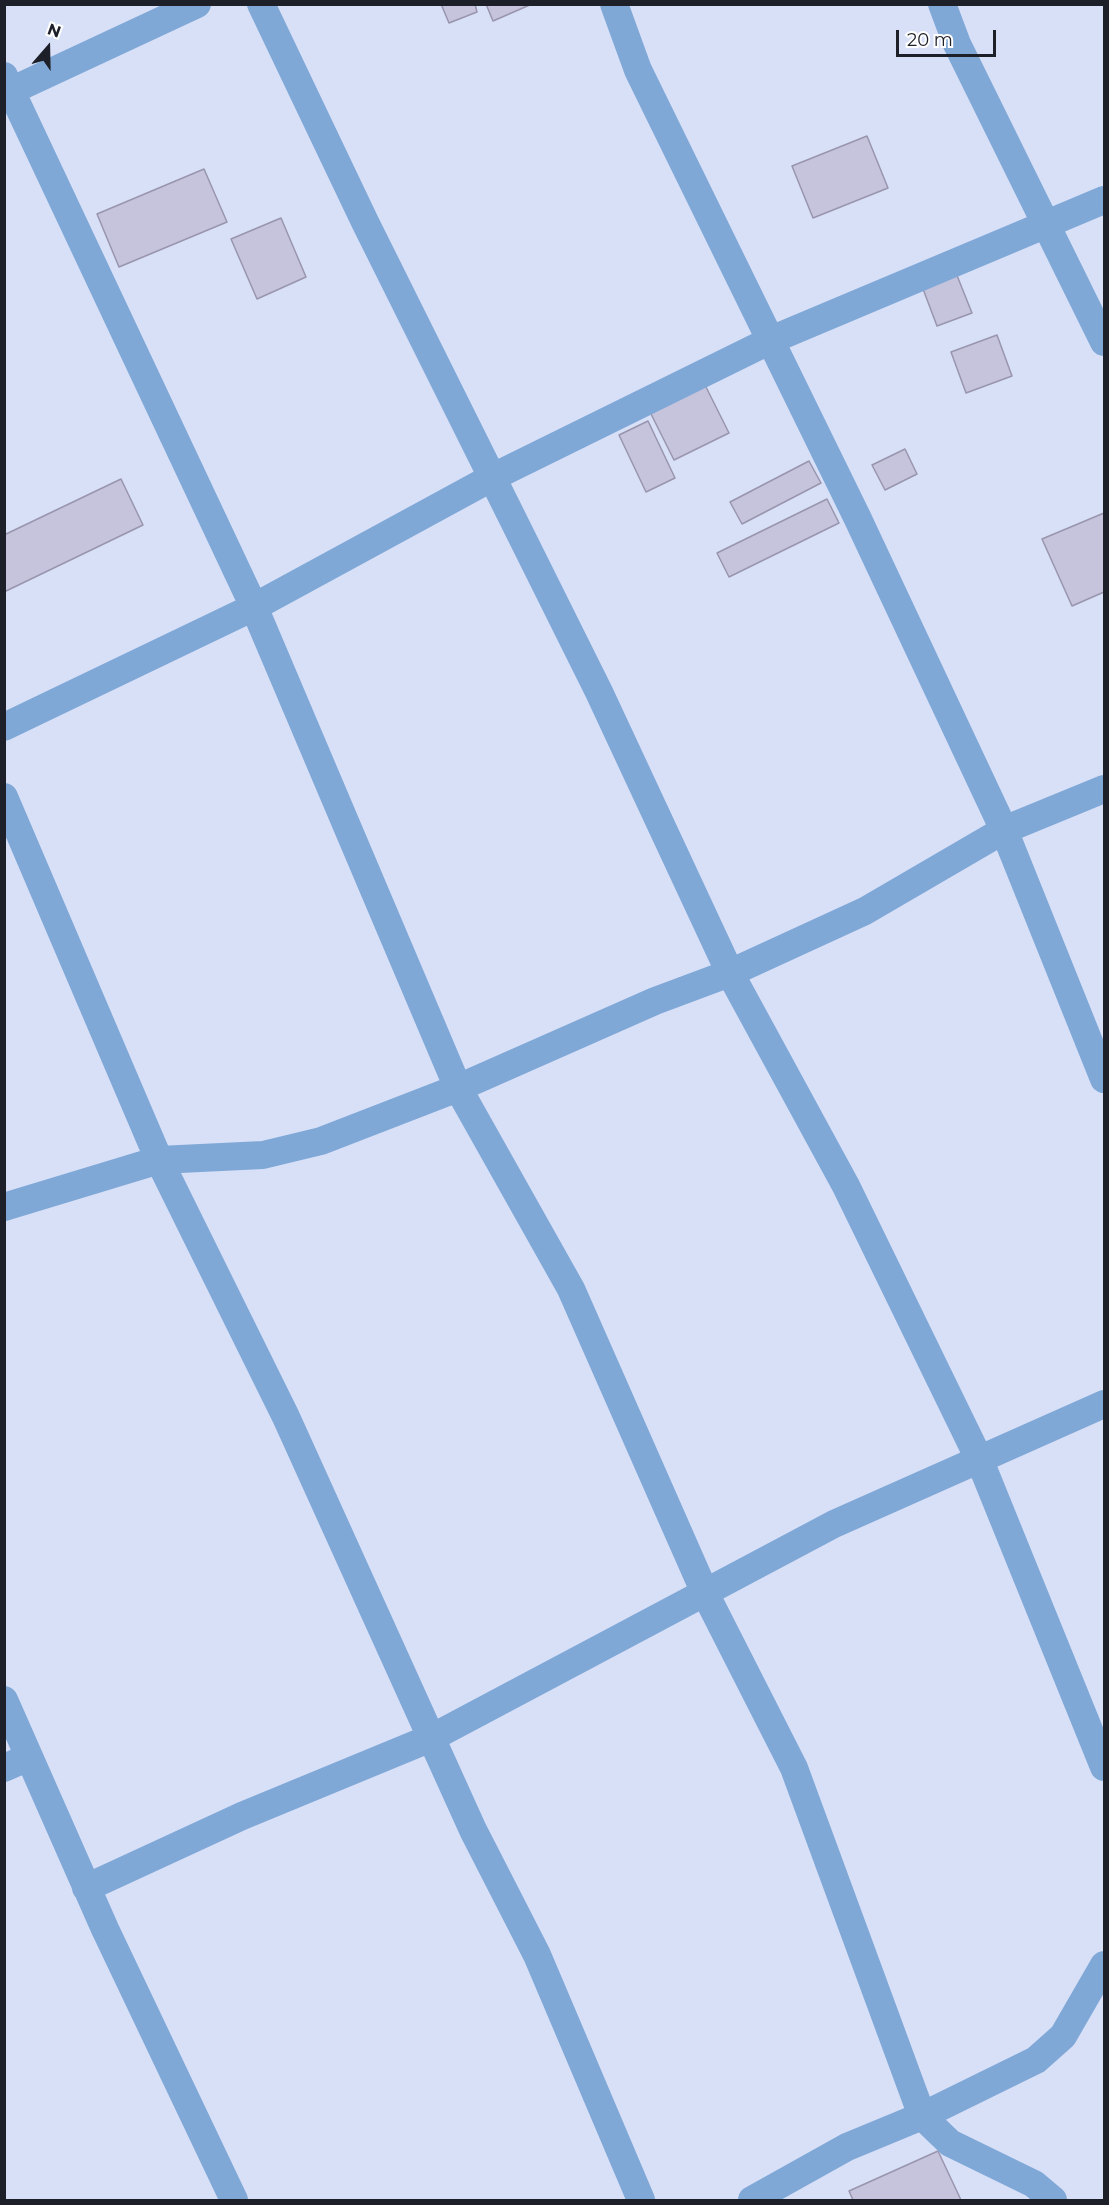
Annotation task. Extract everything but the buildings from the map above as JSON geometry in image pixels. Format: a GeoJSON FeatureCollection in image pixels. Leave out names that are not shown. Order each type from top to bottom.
{"type":"FeatureCollection","features":[{"type":"Feature","properties":{"kind":"street"},"geometry":{"type":"LineString","coordinates":[[197,4],[7,87],[254,607],[458,1088],[571,1289],[705,1593],[794,1768],[922,2115],[950,2143],[1034,2184],[1053,2200]]}},
{"type":"Feature","properties":{"kind":"street"},"geometry":{"type":"LineString","coordinates":[[261,4],[365,222],[599,692],[730,973],[846,1186],[980,1461],[1104,1767]]}},
{"type":"Feature","properties":{"kind":"street"},"geometry":{"type":"LineString","coordinates":[[614,4],[638,70],[857,517],[1004,830],[1104,1079]]}},
{"type":"Feature","properties":{"kind":"street"},"geometry":{"type":"LineString","coordinates":[[942,4],[957,44],[1049,226],[1104,342]]}},
{"type":"Feature","properties":{"kind":"street"},"geometry":{"type":"LineString","coordinates":[[4,728],[254,607],[493,477],[771,340],[1049,226],[1104,200]]}},
{"type":"Feature","properties":{"kind":"street"},"geometry":{"type":"LineString","coordinates":[[4,1207],[159,1160],[262,1155],[321,1141],[458,1088],[655,1001],[730,973],[866,911],[1004,830],[1104,789]]}},
{"type":"Feature","properties":{"kind":"street"},"geometry":{"type":"LineString","coordinates":[[4,797],[159,1160],[286,1417],[473,1830],[537,1955],[641,2200]]}},
{"type":"Feature","properties":{"kind":"street"},"geometry":{"type":"LineString","coordinates":[[86,1888],[242,1816],[431,1738],[834,1524],[1104,1404]]}},
{"type":"Feature","properties":{"kind":"street"},"geometry":{"type":"LineString","coordinates":[[4,1700],[17,1762],[86,1888],[234,2200]]}},
{"type":"Feature","properties":{"kind":"street"},"geometry":{"type":"LineString","coordinates":[[752,2200],[847,2147],[922,2115],[1036,2060],[1063,2036],[1104,1965]]}}]}
